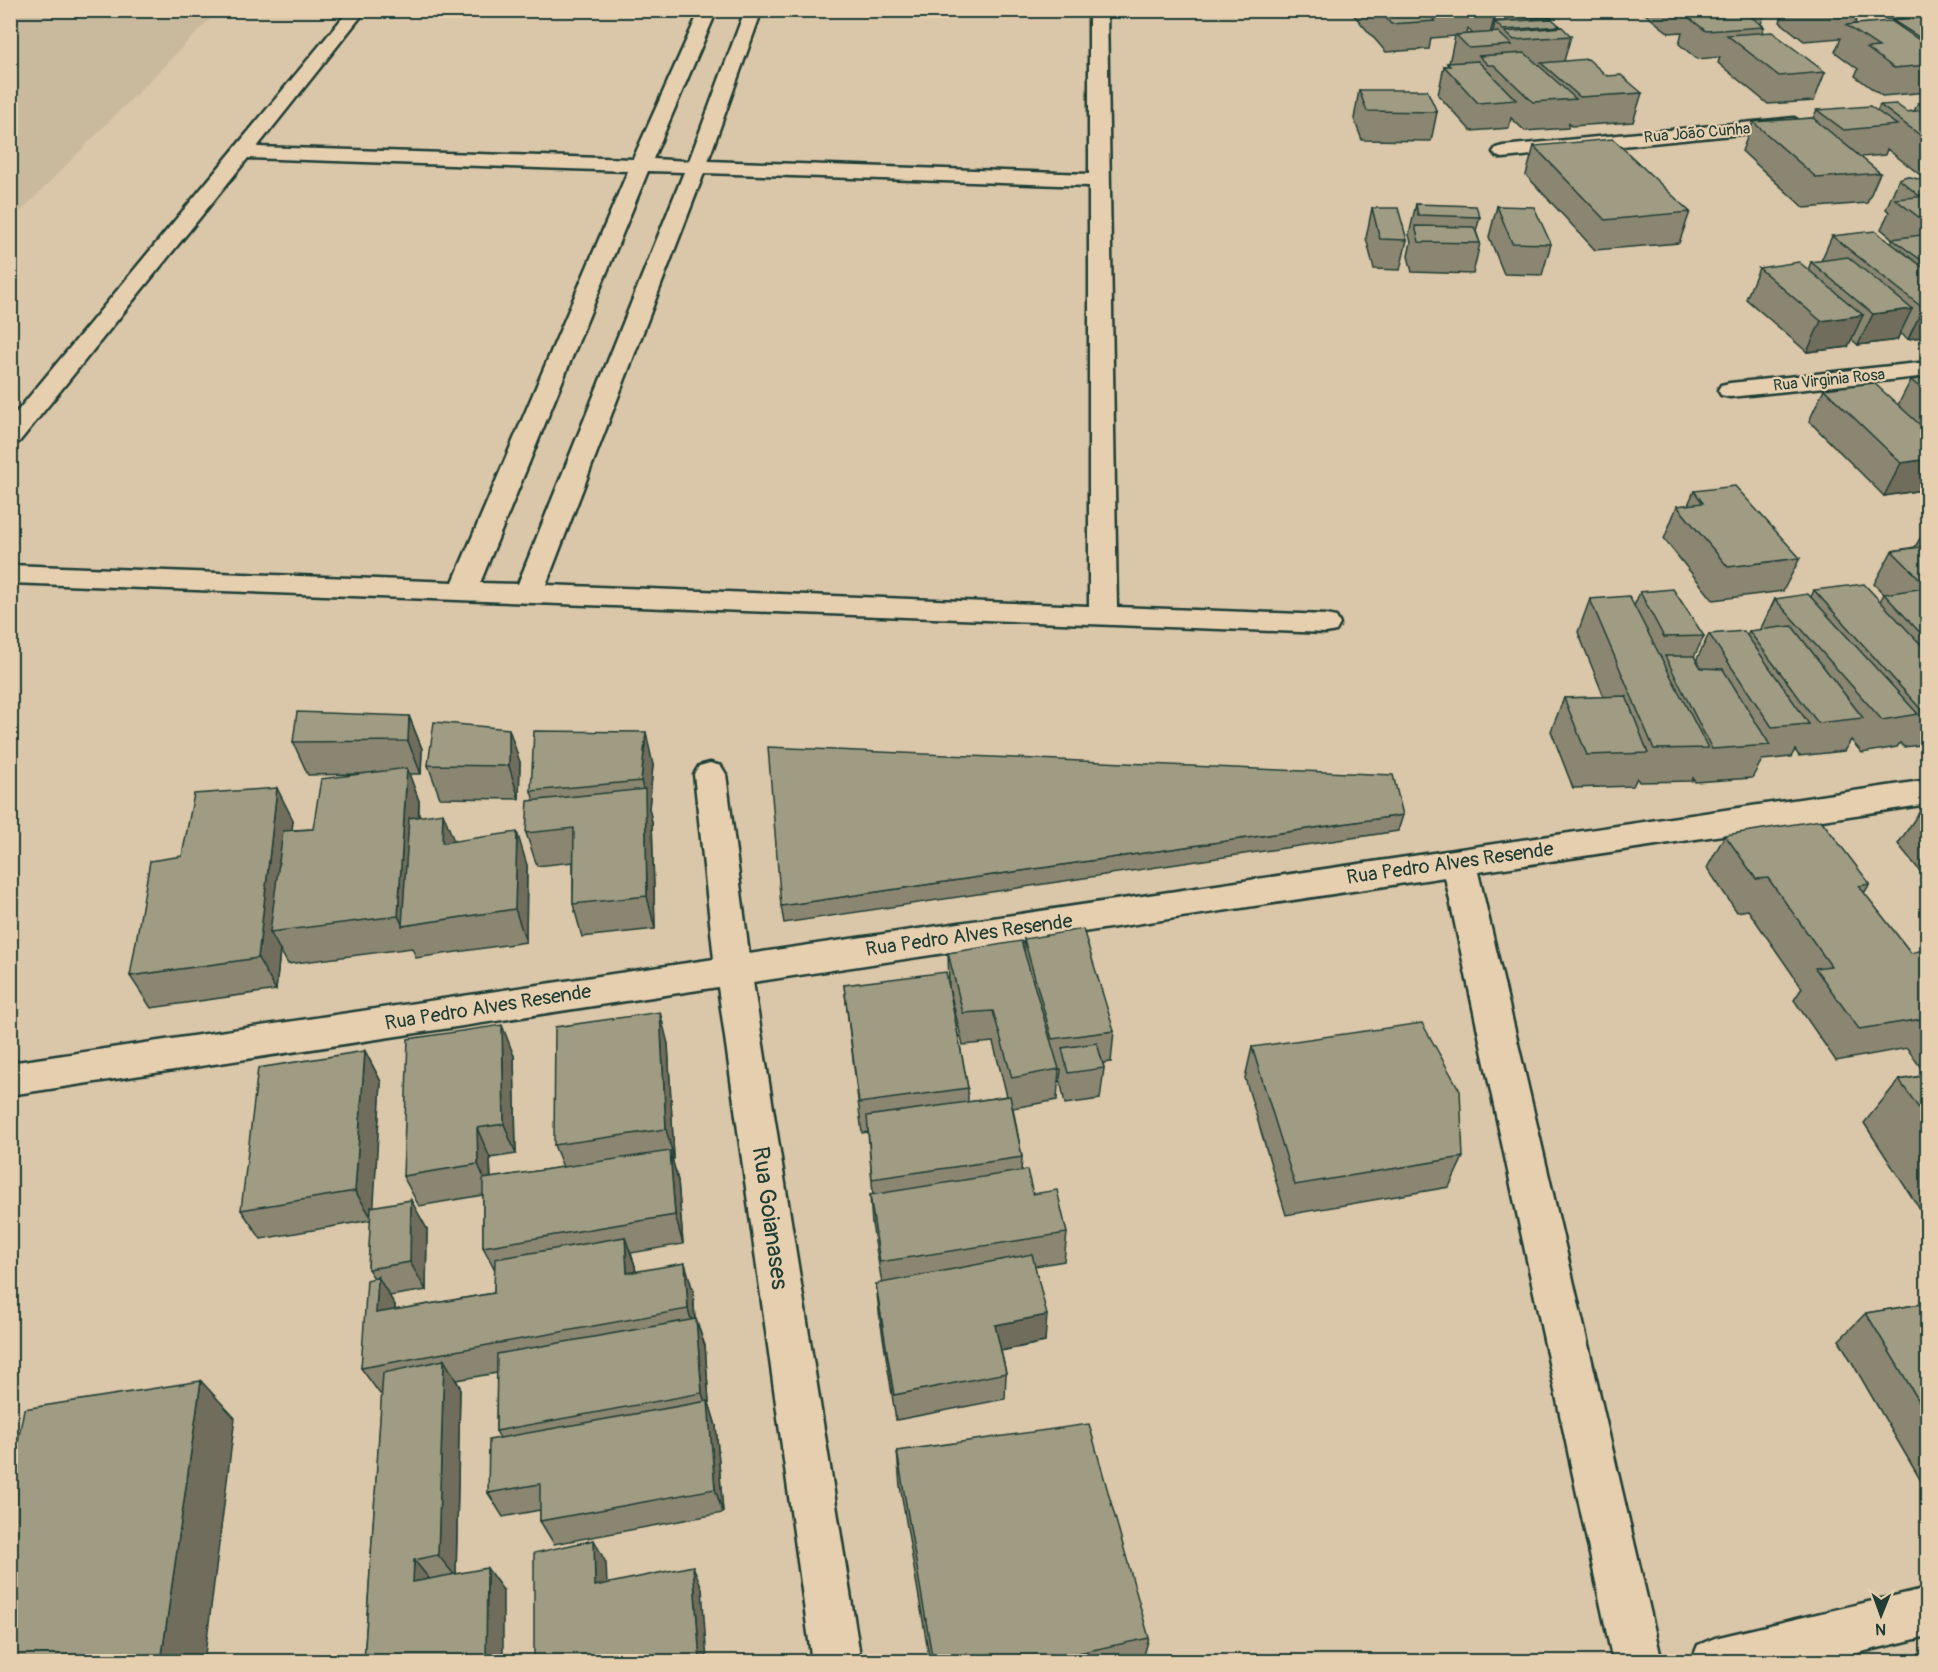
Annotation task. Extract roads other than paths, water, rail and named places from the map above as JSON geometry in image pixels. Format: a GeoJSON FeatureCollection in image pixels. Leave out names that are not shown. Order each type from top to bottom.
{"type":"FeatureCollection","features":[{"type":"Feature","properties":{"kind":"street"},"geometry":{"type":"LineString","coordinates":[[10,437],[358,10]]}},
{"type":"Feature","properties":{"kind":"street"},"geometry":{"type":"LineString","coordinates":[[464,591],[641,164],[709,10]]}},
{"type":"Feature","properties":{"kind":"street"},"geometry":{"type":"LineString","coordinates":[[528,593],[697,165],[754,10]]}},
{"type":"Feature","properties":{"kind":"street"},"geometry":{"type":"LineString","coordinates":[[1098,10],[1103,616]]}},
{"type":"Feature","properties":{"kind":"street","name":"Rua João Cunha"},"geometry":{"type":"LineString","coordinates":[[1503,152],[1810,122]]}},
{"type":"Feature","properties":{"kind":"street"},"geometry":{"type":"LineString","coordinates":[[243,152],[697,165],[1100,180]]}},
{"type":"Feature","properties":{"kind":"street","name":"Rua Virginia Rosa"},"geometry":{"type":"LineString","coordinates":[[1731,390],[1928,369]]}},
{"type":"Feature","properties":{"kind":"street"},"geometry":{"type":"LineString","coordinates":[[10,574],[1326,624]]}},
{"type":"Feature","properties":{"kind":"street","name":"Rua Goianases"},"geometry":{"type":"LineString","coordinates":[[710,774],[734,970],[837,1662]]}},
{"type":"Feature","properties":{"kind":"street","name":"Rua Pedro Alves Resende"},"geometry":{"type":"LineString","coordinates":[[10,1079],[1928,792]]}},
{"type":"Feature","properties":{"kind":"street"},"geometry":{"type":"LineString","coordinates":[[1459,862],[1638,1662]]}},
{"type":"Feature","properties":{"kind":"street"},"geometry":{"type":"LineString","coordinates":[[1715,1662],[1928,1612]]}}]}
